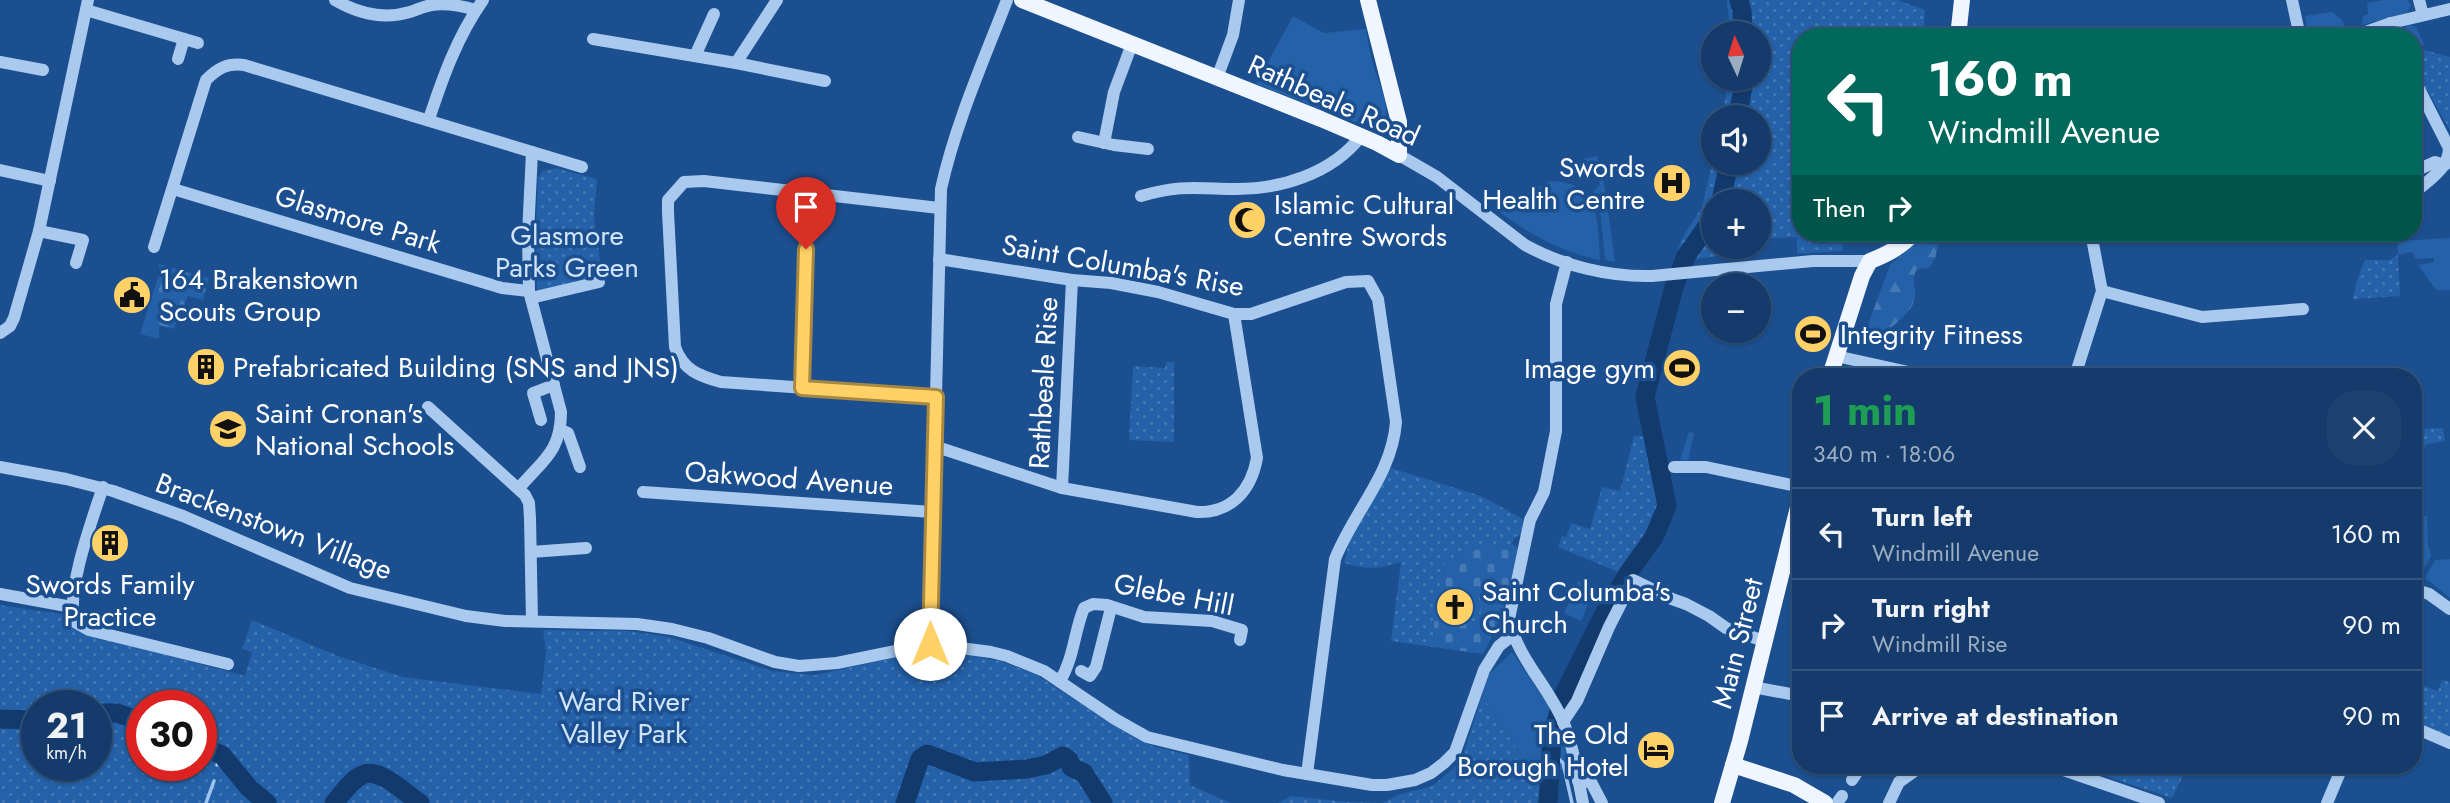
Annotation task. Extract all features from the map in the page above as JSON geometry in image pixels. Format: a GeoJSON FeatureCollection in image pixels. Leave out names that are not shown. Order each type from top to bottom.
{"type":"FeatureCollection","features":[{"type":"Feature","properties":{"kind":"main road"},"geometry":{"type":"LineString","coordinates":[[1368,0],[1399,122],[1399,155]]}},
{"type":"Feature","properties":{"kind":"main road"},"geometry":{"type":"LineString","coordinates":[[1959,28],[1962,0]]}},
{"type":"Feature","properties":{"kind":"main road","name":"Rathbeale Road"},"geometry":{"type":"LineString","coordinates":[[1030,1],[1361,136],[1399,155]]}},
{"type":"Feature","properties":{"kind":"main road"},"geometry":{"type":"LineString","coordinates":[[1832,368],[1862,276],[1870,261],[1889,254],[1905,242]]}},
{"type":"Feature","properties":{"kind":"main road","name":"Main Street"},"geometry":{"type":"LineString","coordinates":[[1722,803],[1764,641],[1790,568],[1792,555]]}},
{"type":"Feature","properties":{"kind":"main road"},"geometry":{"type":"LineString","coordinates":[[1733,765],[1794,785],[1825,803]]}},
{"type":"Feature","properties":{"kind":"street"},"geometry":{"type":"LineString","coordinates":[[335,0],[355,11],[384,17],[409,13],[431,5],[480,5]]}},
{"type":"Feature","properties":{"kind":"street"},"geometry":{"type":"LineString","coordinates":[[736,63],[777,0]]}},
{"type":"Feature","properties":{"kind":"street"},"geometry":{"type":"LineString","coordinates":[[930,644],[939,208],[945,169],[1007,0]]}},
{"type":"Feature","properties":{"kind":"street"},"geometry":{"type":"LineString","coordinates":[[1217,78],[1233,34],[1238,0]]}},
{"type":"Feature","properties":{"kind":"street"},"geometry":{"type":"LineString","coordinates":[[2292,0],[2298,28]]}},
{"type":"Feature","properties":{"kind":"street"},"geometry":{"type":"LineString","coordinates":[[2419,0],[2423,15]]}},
{"type":"Feature","properties":{"kind":"street"},"geometry":{"type":"LineString","coordinates":[[0,333],[10,326],[39,231],[87,5],[198,43]]}},
{"type":"Feature","properties":{"kind":"street"},"geometry":{"type":"LineString","coordinates":[[429,119],[461,33],[480,5]]}},
{"type":"Feature","properties":{"kind":"street"},"geometry":{"type":"LineString","coordinates":[[2376,28],[2450,9]]}},
{"type":"Feature","properties":{"kind":"street"},"geometry":{"type":"LineString","coordinates":[[695,56],[714,14]]}},
{"type":"Feature","properties":{"kind":"street"},"geometry":{"type":"LineString","coordinates":[[2390,23],[2392,28]]}},
{"type":"Feature","properties":{"kind":"street"},"geometry":{"type":"LineString","coordinates":[[178,59],[184,39]]}},
{"type":"Feature","properties":{"kind":"street"},"geometry":{"type":"LineString","coordinates":[[593,39],[825,81]]}},
{"type":"Feature","properties":{"kind":"street"},"geometry":{"type":"LineString","coordinates":[[1104,143],[1114,92],[1132,44]]}},
{"type":"Feature","properties":{"kind":"street"},"geometry":{"type":"LineString","coordinates":[[0,61],[43,69]]}},
{"type":"Feature","properties":{"kind":"street"},"geometry":{"type":"LineString","coordinates":[[154,247],[206,80],[229,64],[244,65],[582,167]]}},
{"type":"Feature","properties":{"kind":"street"},"geometry":{"type":"LineString","coordinates":[[2422,95],[2449,148],[2445,165],[2422,186]]}},
{"type":"Feature","properties":{"kind":"street"},"geometry":{"type":"LineString","coordinates":[[1141,197],[1182,187],[1233,189],[1293,180],[1321,170],[1351,149],[1361,136]]}},
{"type":"Feature","properties":{"kind":"street"},"geometry":{"type":"LineString","coordinates":[[1078,137],[1148,149]]}},
{"type":"Feature","properties":{"kind":"street"},"geometry":{"type":"LineString","coordinates":[[520,487],[554,449],[561,430],[561,412],[530,295],[528,234],[532,152]]}},
{"type":"Feature","properties":{"kind":"street","name":"Rathbeale Road"},"geometry":{"type":"LineString","coordinates":[[1399,155],[1437,177],[1525,245],[1540,253],[1609,273],[1634,276],[1668,275],[1813,261],[1870,261]]}},
{"type":"Feature","properties":{"kind":"street"},"geometry":{"type":"LineString","coordinates":[[2422,168],[2435,162],[2445,165]]}},
{"type":"Feature","properties":{"kind":"street"},"geometry":{"type":"LineString","coordinates":[[0,170],[50,181]]}},
{"type":"Feature","properties":{"kind":"street"},"geometry":{"type":"LineString","coordinates":[[936,397],[721,382],[701,377],[688,369],[680,360],[676,347],[668,200],[684,182],[704,181],[939,208]]}},
{"type":"Feature","properties":{"kind":"street","name":"Glasmore Park"},"geometry":{"type":"LineString","coordinates":[[173,189],[530,295],[598,282]]}},
{"type":"Feature","properties":{"kind":"street"},"geometry":{"type":"LineString","coordinates":[[802,388],[807,193]]}},
{"type":"Feature","properties":{"kind":"street"},"geometry":{"type":"LineString","coordinates":[[39,231],[83,240],[76,262]]}},
{"type":"Feature","properties":{"kind":"street"},"geometry":{"type":"LineString","coordinates":[[2078,368],[2102,292],[2093,242]]}},
{"type":"Feature","properties":{"kind":"street","name":"Saint Columba's Rise"},"geometry":{"type":"LineString","coordinates":[[939,259],[1072,280],[1111,283],[1158,292],[1234,314],[1251,314],[1346,282],[1368,281],[1378,299],[1395,422],[1394,439],[1387,465],[1343,539],[1335,559],[1307,774]]}},
{"type":"Feature","properties":{"kind":"street"},"geometry":{"type":"LineString","coordinates":[[1567,262],[1556,315],[1556,431],[1544,492],[1530,520],[1509,611],[1513,635],[1553,703],[1570,740],[1583,803]]}},
{"type":"Feature","properties":{"kind":"street","name":"Rathbeale Rise"},"geometry":{"type":"LineString","coordinates":[[1062,488],[1072,280]]}},
{"type":"Feature","properties":{"kind":"street"},"geometry":{"type":"LineString","coordinates":[[2102,292],[2202,317],[2303,309]]}},
{"type":"Feature","properties":{"kind":"street"},"geometry":{"type":"LineString","coordinates":[[934,446],[1062,488],[1197,512],[1227,508],[1238,498],[1255,470],[1257,458],[1234,314]]}},
{"type":"Feature","properties":{"kind":"street"},"geometry":{"type":"LineString","coordinates":[[1836,356],[1890,368]]}},
{"type":"Feature","properties":{"kind":"street"},"geometry":{"type":"LineString","coordinates":[[541,420],[533,393],[554,386]]}},
{"type":"Feature","properties":{"kind":"street"},"geometry":{"type":"LineString","coordinates":[[428,407],[520,487],[529,503],[532,621]]}},
{"type":"Feature","properties":{"kind":"street"},"geometry":{"type":"LineString","coordinates":[[561,430],[568,433],[580,467]]}},
{"type":"Feature","properties":{"kind":"street","name":"Brackenstown Village"},"geometry":{"type":"LineString","coordinates":[[0,467],[103,488],[183,516],[350,588],[466,616],[505,621],[596,621],[672,629],[775,662],[799,666],[837,663],[930,644],[976,649],[1007,656],[1060,681],[1115,719],[1147,737],[1307,774],[1372,785],[1415,780],[1430,773],[1455,752],[1484,670],[1499,646],[1513,635]]}},
{"type":"Feature","properties":{"kind":"street"},"geometry":{"type":"LineString","coordinates":[[1674,467],[1706,467],[1792,485]]}},
{"type":"Feature","properties":{"kind":"street"},"geometry":{"type":"LineString","coordinates":[[103,488],[84,545],[72,607],[75,622],[89,630],[228,664]]}},
{"type":"Feature","properties":{"kind":"street","name":"Oakwood Avenue"},"geometry":{"type":"LineString","coordinates":[[643,492],[932,512]]}},
{"type":"Feature","properties":{"kind":"street"},"geometry":{"type":"LineString","coordinates":[[531,552],[586,548]]}},
{"type":"Feature","properties":{"kind":"street"},"geometry":{"type":"LineString","coordinates":[[1562,720],[1577,701],[1609,626],[1633,580],[1709,615],[1726,628],[1764,641]]}},
{"type":"Feature","properties":{"kind":"street"},"geometry":{"type":"LineString","coordinates":[[2422,592],[2450,609]]}},
{"type":"Feature","properties":{"kind":"street"},"geometry":{"type":"LineString","coordinates":[[0,594],[72,607]]}},
{"type":"Feature","properties":{"kind":"street","name":"Glebe Hill"},"geometry":{"type":"LineString","coordinates":[[1060,681],[1069,665],[1078,622],[1084,608],[1093,604],[1144,617],[1212,621],[1242,630],[1240,640]]}},
{"type":"Feature","properties":{"kind":"street"},"geometry":{"type":"LineString","coordinates":[[1081,671],[1090,676],[1096,667],[1111,608]]}},
{"type":"Feature","properties":{"kind":"street"},"geometry":{"type":"LineString","coordinates":[[1753,687],[1792,694]]}},
{"type":"Feature","properties":{"kind":"street"},"geometry":{"type":"LineString","coordinates":[[2422,731],[2450,743]]}},
{"type":"Feature","properties":{"kind":"street"},"geometry":{"type":"LineString","coordinates":[[1852,780],[1856,774]]}},
{"type":"Feature","properties":{"kind":"street"},"geometry":{"type":"LineString","coordinates":[[1889,803],[1899,782],[1910,774]]}},
{"type":"Feature","properties":{"kind":"street"},"geometry":{"type":"LineString","coordinates":[[2075,774],[2159,803]]}},
{"type":"Feature","properties":{"kind":"street"},"geometry":{"type":"LineString","coordinates":[[2327,803],[2337,774]]}},
{"type":"Feature","properties":{"kind":"street"},"geometry":{"type":"LineString","coordinates":[[1578,781],[1591,782],[1602,803]]}},
{"type":"Feature","properties":{"kind":"green space"},"geometry":{"type":"Polygon","coordinates":[[[1727,0],[1897,0],[1925,10],[1924,28],[1792,28],[1792,237],[1771,238],[1771,189],[1706,189],[1709,175],[1771,175],[1771,105],[1724,105],[1727,91],[1771,91],[1771,21],[1729,21],[1727,0]]]}},
{"type":"Feature","properties":{"kind":"green space"},"geometry":{"type":"Polygon","coordinates":[[[2408,0],[2411,6],[2407,13],[2362,25],[2363,16],[2368,14],[2367,3],[2408,0]]]}},
{"type":"Feature","properties":{"kind":"green space"},"geometry":{"type":"Polygon","coordinates":[[[2332,12],[2341,19],[2346,28],[2307,28],[2305,16],[2332,12]]]}},
{"type":"Feature","properties":{"kind":"green space"},"geometry":{"type":"Polygon","coordinates":[[[1293,16],[1324,33],[1366,29],[1386,105],[1385,119],[1381,126],[1368,127],[1256,84],[1293,16]]]}},
{"type":"Feature","properties":{"kind":"green space"},"geometry":{"type":"Polygon","coordinates":[[[2422,49],[2450,57],[2450,130],[2422,82],[2422,49]]]}},
{"type":"Feature","properties":{"kind":"green space"},"geometry":{"type":"Polygon","coordinates":[[[1597,156],[1605,188],[1615,262],[1605,260],[1600,209],[1593,192],[1600,185],[1598,177],[1588,174],[1583,159],[1597,156]]]}},
{"type":"Feature","properties":{"kind":"green space","name":"Glasmore Parks Green"},"geometry":{"type":"Polygon","coordinates":[[[556,168],[597,179],[594,217],[602,275],[537,291],[538,177],[543,171],[556,168]]]}},
{"type":"Feature","properties":{"kind":"green space"},"geometry":{"type":"Polygon","coordinates":[[[1551,181],[1567,183],[1588,196],[1597,219],[1600,260],[1571,252],[1544,240],[1495,209],[1551,181]]]}},
{"type":"Feature","properties":{"kind":"green space"},"geometry":{"type":"Polygon","coordinates":[[[1701,209],[1701,258],[1682,261],[1677,254],[1681,240],[1701,209]]]}},
{"type":"Feature","properties":{"kind":"green space"},"geometry":{"type":"Polygon","coordinates":[[[2450,238],[2450,290],[2436,290],[2418,265],[2434,262],[2434,258],[2416,259],[2412,252],[2398,255],[2397,242],[2422,242],[2422,240],[2450,238]]]}},
{"type":"Feature","properties":{"kind":"green space"},"geometry":{"type":"Polygon","coordinates":[[[1797,242],[1842,242],[1843,251],[1797,254],[1797,242]]]}},
{"type":"Feature","properties":{"kind":"green space"},"geometry":{"type":"Polygon","coordinates":[[[1917,242],[1939,242],[1935,259],[1929,268],[1917,269],[1915,273],[1914,302],[1900,320],[1877,337],[1866,330],[1890,265],[1917,242]]]}},
{"type":"Feature","properties":{"kind":"green space"},"geometry":{"type":"Polygon","coordinates":[[[2398,255],[2400,296],[2353,299],[2365,260],[2389,260],[2398,255]]]}},
{"type":"Feature","properties":{"kind":"green space"},"geometry":{"type":"Polygon","coordinates":[[[159,264],[209,278],[203,300],[188,296],[174,329],[159,325],[159,264]]]}},
{"type":"Feature","properties":{"kind":"green space"},"geometry":{"type":"Polygon","coordinates":[[[159,274],[159,339],[140,334],[159,274]]]}},
{"type":"Feature","properties":{"kind":"green space"},"geometry":{"type":"Polygon","coordinates":[[[1166,362],[1174,362],[1174,442],[1129,440],[1133,366],[1165,368],[1166,362]]]}},
{"type":"Feature","properties":{"kind":"green space"},"geometry":{"type":"Polygon","coordinates":[[[2443,428],[2445,441],[2426,444],[2422,451],[2422,429],[2443,428]]]}},
{"type":"Feature","properties":{"kind":"green space"},"geometry":{"type":"Polygon","coordinates":[[[1689,432],[1694,433],[1688,461],[1680,460],[1689,432]]]}},
{"type":"Feature","properties":{"kind":"green space"},"geometry":{"type":"Polygon","coordinates":[[[1634,436],[1650,437],[1662,496],[1651,534],[1623,574],[1558,547],[1562,536],[1566,537],[1571,523],[1590,529],[1602,487],[1620,491],[1634,436]]]}},
{"type":"Feature","properties":{"kind":"green space"},"geometry":{"type":"Polygon","coordinates":[[[1391,468],[1481,496],[1523,519],[1521,535],[1515,537],[1512,544],[1477,547],[1445,562],[1444,596],[1480,597],[1480,622],[1434,621],[1433,647],[1391,641],[1401,562],[1372,568],[1344,563],[1350,538],[1391,468]]]}},
{"type":"Feature","properties":{"kind":"green space"},"geometry":{"type":"Polygon","coordinates":[[[2422,516],[2427,516],[2431,556],[2422,571],[2422,516]]]}},
{"type":"Feature","properties":{"kind":"green space"},"geometry":{"type":"Polygon","coordinates":[[[1512,544],[1518,548],[1505,602],[1490,641],[1483,654],[1433,647],[1434,621],[1480,622],[1444,597],[1445,562],[1470,547],[1512,544]]]}},
{"type":"Feature","properties":{"kind":"green space"},"geometry":{"type":"Polygon","coordinates":[[[2450,559],[2450,598],[2425,578],[2435,560],[2450,559]]]}},
{"type":"Feature","properties":{"kind":"green space"},"geometry":{"type":"Polygon","coordinates":[[[1578,581],[1595,588],[1581,621],[1564,613],[1578,581]]]}},
{"type":"Feature","properties":{"kind":"green space","name":"Ward River Valley Park"},"geometry":{"type":"Polygon","coordinates":[[[0,605],[67,615],[77,629],[92,635],[245,676],[252,652],[242,649],[252,620],[338,656],[403,677],[541,694],[546,652],[543,630],[628,631],[669,637],[772,671],[815,675],[930,650],[951,652],[1000,661],[1035,674],[1128,734],[1152,746],[1189,755],[1190,785],[1231,803],[0,803],[0,605]]]}},
{"type":"Feature","properties":{"kind":"green space"},"geometry":{"type":"Polygon","coordinates":[[[1512,652],[1548,705],[1561,730],[1570,767],[1542,774],[1528,765],[1482,696],[1487,676],[1512,652]]]}},
{"type":"Feature","properties":{"kind":"green space"},"geometry":{"type":"Polygon","coordinates":[[[2442,680],[2450,682],[2450,738],[2422,727],[2422,685],[2438,691],[2442,680]]]}},
{"type":"Feature","properties":{"kind":"green space"},"geometry":{"type":"Polygon","coordinates":[[[1482,696],[1528,765],[1542,774],[1541,795],[1537,803],[1382,803],[1401,794],[1432,786],[1452,770],[1462,758],[1482,696]]]}},
{"type":"Feature","properties":{"kind":"green space"},"geometry":{"type":"Polygon","coordinates":[[[2099,774],[2184,774],[2172,798],[2099,774]]]}},
{"type":"Feature","properties":{"kind":"green space"},"geometry":{"type":"Polygon","coordinates":[[[1291,796],[1382,803],[1278,803],[1291,796]]]}},
{"type":"Feature","properties":{"kind":"waterway"},"geometry":{"type":"LineString","coordinates":[[1739,0],[1742,21]]}},
{"type":"Feature","properties":{"kind":"waterway"},"geometry":{"type":"LineString","coordinates":[[1740,105],[1742,91]]}},
{"type":"Feature","properties":{"kind":"waterway"},"geometry":{"type":"LineString","coordinates":[[1724,189],[1726,175]]}},
{"type":"Feature","properties":{"kind":"waterway"},"geometry":{"type":"LineString","coordinates":[[1548,803],[1552,736],[1564,694],[1604,614],[1654,537],[1667,506],[1645,397],[1674,287],[1686,256],[1701,235]]}},
{"type":"Feature","properties":{"kind":"waterway"},"geometry":{"type":"LineString","coordinates":[[112,713],[126,716]]}},
{"type":"Feature","properties":{"kind":"waterway"},"geometry":{"type":"LineString","coordinates":[[0,719],[21,720]]}},
{"type":"Feature","properties":{"kind":"waterway"},"geometry":{"type":"LineString","coordinates":[[1552,752],[1563,763],[1572,803]]}},
{"type":"Feature","properties":{"kind":"waterway"},"geometry":{"type":"LineString","coordinates":[[217,753],[222,755],[249,788],[267,803]]}},
{"type":"Feature","properties":{"kind":"waterway"},"geometry":{"type":"LineString","coordinates":[[905,803],[920,759],[927,754],[975,772],[1026,769],[1046,765],[1063,756],[1069,760],[1071,767],[1084,773],[1103,803]]}},
{"type":"Feature","properties":{"kind":"waterway"},"geometry":{"type":"LineString","coordinates":[[217,765],[222,755]]}},
{"type":"Feature","properties":{"kind":"waterway"},"geometry":{"type":"LineString","coordinates":[[334,803],[354,780],[369,773],[384,778],[420,803]]}},
{"type":"Feature","properties":{"kind":"waterway"},"geometry":{"type":"LineString","coordinates":[[206,803],[214,781]]}},
{"type":"Feature","properties":{"kind":"place","name":"Swords Health Centre"},"geometry":{"type":"Point","coordinates":[1672,183]}},
{"type":"Feature","properties":{"kind":"place","name":"Islamic Cultural Centre Swords"},"geometry":{"type":"Point","coordinates":[1247,220]}},
{"type":"Feature","properties":{"kind":"place","name":"164 Brakenstown Scouts Group"},"geometry":{"type":"Point","coordinates":[132,295]}},
{"type":"Feature","properties":{"kind":"place","name":"Integrity Fitness"},"geometry":{"type":"Point","coordinates":[1813,334]}},
{"type":"Feature","properties":{"kind":"place","name":"Prefabricated Building (SNS and JNS)"},"geometry":{"type":"Point","coordinates":[206,367]}},
{"type":"Feature","properties":{"kind":"place","name":"Image gym"},"geometry":{"type":"Point","coordinates":[1682,368]}},
{"type":"Feature","properties":{"kind":"place","name":"Saint Cronan's National Schools"},"geometry":{"type":"Point","coordinates":[228,429]}},
{"type":"Feature","properties":{"kind":"place","name":"Swords Family Practice"},"geometry":{"type":"Point","coordinates":[110,543]}},
{"type":"Feature","properties":{"kind":"place","name":"Saint Columba's Church"},"geometry":{"type":"Point","coordinates":[1455,607]}},
{"type":"Feature","properties":{"kind":"place","name":"The Old Borough Hotel"},"geometry":{"type":"Point","coordinates":[1656,750]}},
{"type":"Feature","properties":{"kind":"route"},"geometry":{"type":"LineString","coordinates":[[806,249],[802,388],[936,397],[930,644]]}}]}
